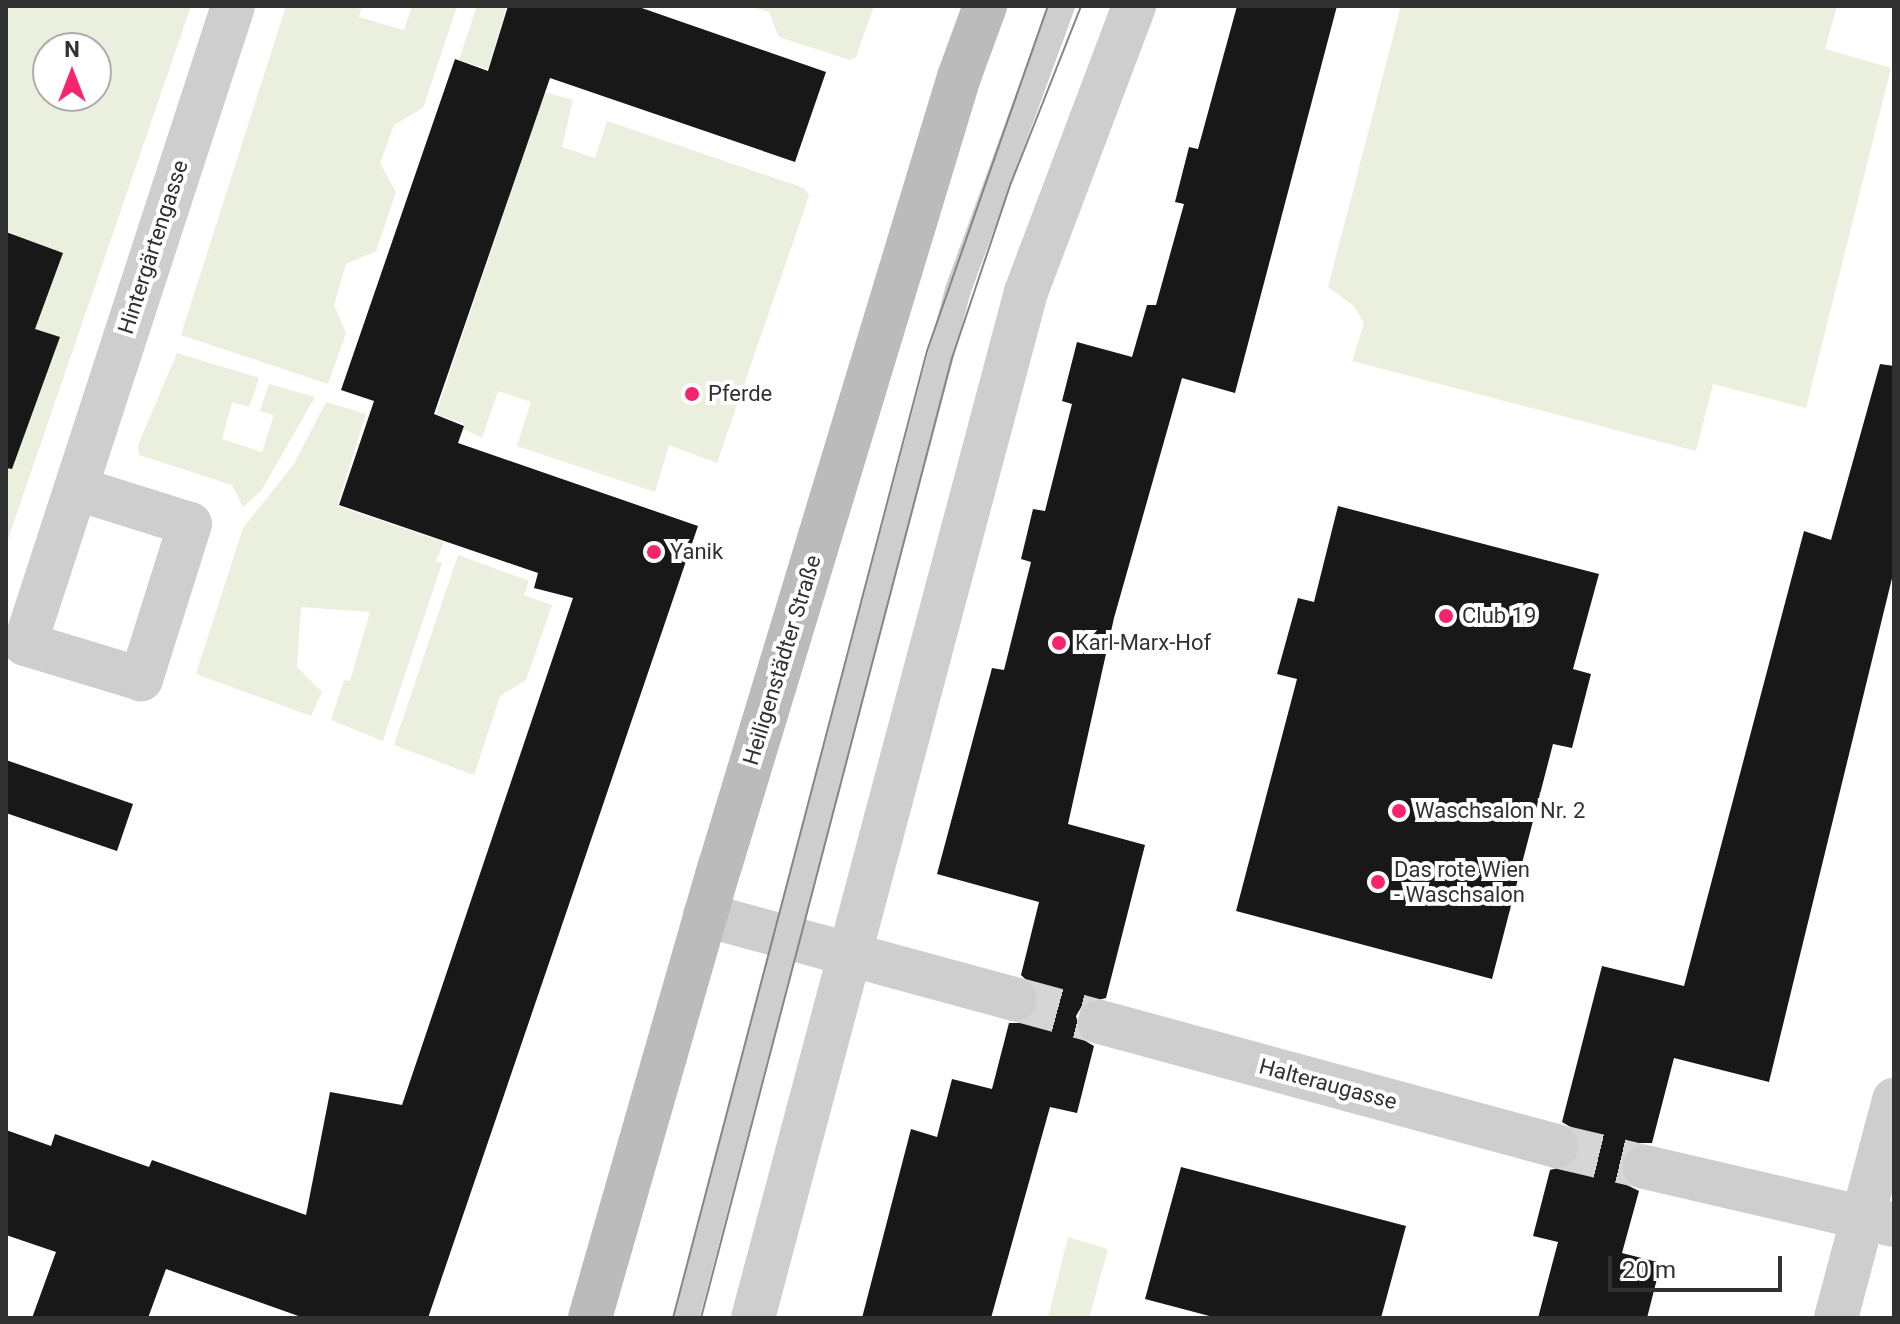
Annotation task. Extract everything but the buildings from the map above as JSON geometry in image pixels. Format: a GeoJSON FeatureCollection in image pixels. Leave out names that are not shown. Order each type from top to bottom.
{"type":"FeatureCollection","features":[{"type":"Feature","properties":{"kind":"main road","name":"Heiligenstädter Straße"},"geometry":{"type":"LineString","coordinates":[[590,1318],[705,915],[959,77],[985,6]]}},
{"type":"Feature","properties":{"kind":"street","name":"Hintergärtengasse"},"geometry":{"type":"LineString","coordinates":[[78,489],[190,524],[141,679],[25,644],[233,6]]}},
{"type":"Feature","properties":{"kind":"street"},"geometry":{"type":"LineString","coordinates":[[753,1318],[1026,292],[1134,6]]}},
{"type":"Feature","properties":{"kind":"street"},"geometry":{"type":"LineString","coordinates":[[705,915],[1015,999]]}},
{"type":"Feature","properties":{"kind":"street","name":"Halteraugasse"},"geometry":{"type":"LineString","coordinates":[[1100,1022],[1556,1146]]}},
{"type":"Feature","properties":{"kind":"street"},"geometry":{"type":"LineString","coordinates":[[1836,1318],[1878,1221],[1894,1100]]}},
{"type":"Feature","properties":{"kind":"street"},"geometry":{"type":"LineString","coordinates":[[1645,1167],[1878,1221]]}},
{"type":"Feature","properties":{"kind":"lane"},"geometry":{"type":"LineString","coordinates":[[686,1318],[958,290],[1062,6]]}},
{"type":"Feature","properties":{"kind":"green space"},"geometry":{"type":"Polygon","coordinates":[[[6,6],[191,6],[6,545],[6,6]]]}},
{"type":"Feature","properties":{"kind":"green space"},"geometry":{"type":"Polygon","coordinates":[[[286,6],[362,6],[359,17],[404,30],[412,6],[457,6],[423,108],[394,125],[380,163],[396,192],[376,251],[346,264],[334,305],[346,333],[328,384],[181,335],[286,6]]]}},
{"type":"Feature","properties":{"kind":"green space"},"geometry":{"type":"Polygon","coordinates":[[[477,6],[507,6],[488,69],[459,60],[477,6]]]}},
{"type":"Feature","properties":{"kind":"green space"},"geometry":{"type":"Polygon","coordinates":[[[748,6],[874,6],[856,57],[850,60],[779,37],[769,12],[748,6]]]}},
{"type":"Feature","properties":{"kind":"green space"},"geometry":{"type":"Polygon","coordinates":[[[1401,6],[1837,6],[1825,49],[1891,68],[1806,408],[1713,384],[1696,451],[1352,361],[1364,323],[1354,306],[1328,287],[1401,6]]]}},
{"type":"Feature","properties":{"kind":"green space"},"geometry":{"type":"Polygon","coordinates":[[[545,92],[573,100],[562,147],[595,158],[607,121],[804,188],[809,196],[717,463],[669,445],[655,492],[517,446],[531,402],[498,391],[482,438],[463,429],[464,424],[436,414],[545,92]]]}},
{"type":"Feature","properties":{"kind":"green space"},"geometry":{"type":"Polygon","coordinates":[[[177,353],[259,378],[249,407],[232,402],[222,439],[262,452],[274,415],[260,411],[269,384],[315,397],[261,491],[243,507],[232,485],[139,455],[138,445],[177,353]]]}},
{"type":"Feature","properties":{"kind":"green space"},"geometry":{"type":"Polygon","coordinates":[[[326,402],[366,414],[337,506],[444,542],[436,561],[442,563],[383,741],[331,720],[344,680],[350,681],[370,612],[301,607],[297,667],[322,692],[311,716],[196,674],[243,528],[294,464],[326,402]]]}},
{"type":"Feature","properties":{"kind":"green space"},"geometry":{"type":"Polygon","coordinates":[[[458,555],[529,581],[524,595],[552,605],[526,680],[500,696],[474,775],[394,745],[458,555]]]}},
{"type":"Feature","properties":{"kind":"green space"},"geometry":{"type":"Polygon","coordinates":[[[1068,1237],[1108,1249],[1089,1318],[1048,1318],[1068,1237]]]}},
{"type":"Feature","properties":{"kind":"tunnel"},"geometry":{"type":"LineString","coordinates":[[1015,999],[1100,1022]]}},
{"type":"Feature","properties":{"kind":"tunnel"},"geometry":{"type":"LineString","coordinates":[[1556,1146],[1645,1167]]}},
{"type":"Feature","properties":{"kind":"tram line"},"geometry":{"type":"LineString","coordinates":[[673,1318],[927,351],[1048,6]]}},
{"type":"Feature","properties":{"kind":"tram line"},"geometry":{"type":"LineString","coordinates":[[701,1318],[952,358],[1011,183],[1081,6]]}},
{"type":"Feature","properties":{"kind":"place","name":"Pferde"},"geometry":{"type":"Point","coordinates":[692,394]}},
{"type":"Feature","properties":{"kind":"place","name":"Yanik"},"geometry":{"type":"Point","coordinates":[654,552]}},
{"type":"Feature","properties":{"kind":"place","name":"Club 19"},"geometry":{"type":"Point","coordinates":[1446,616]}},
{"type":"Feature","properties":{"kind":"place","name":"Karl-Marx-Hof"},"geometry":{"type":"Point","coordinates":[1059,643]}},
{"type":"Feature","properties":{"kind":"place","name":"Waschsalon Nr. 2"},"geometry":{"type":"Point","coordinates":[1399,811]}},
{"type":"Feature","properties":{"kind":"place","name":"Das rote Wien - Waschsalon"},"geometry":{"type":"Point","coordinates":[1378,882]}}]}
